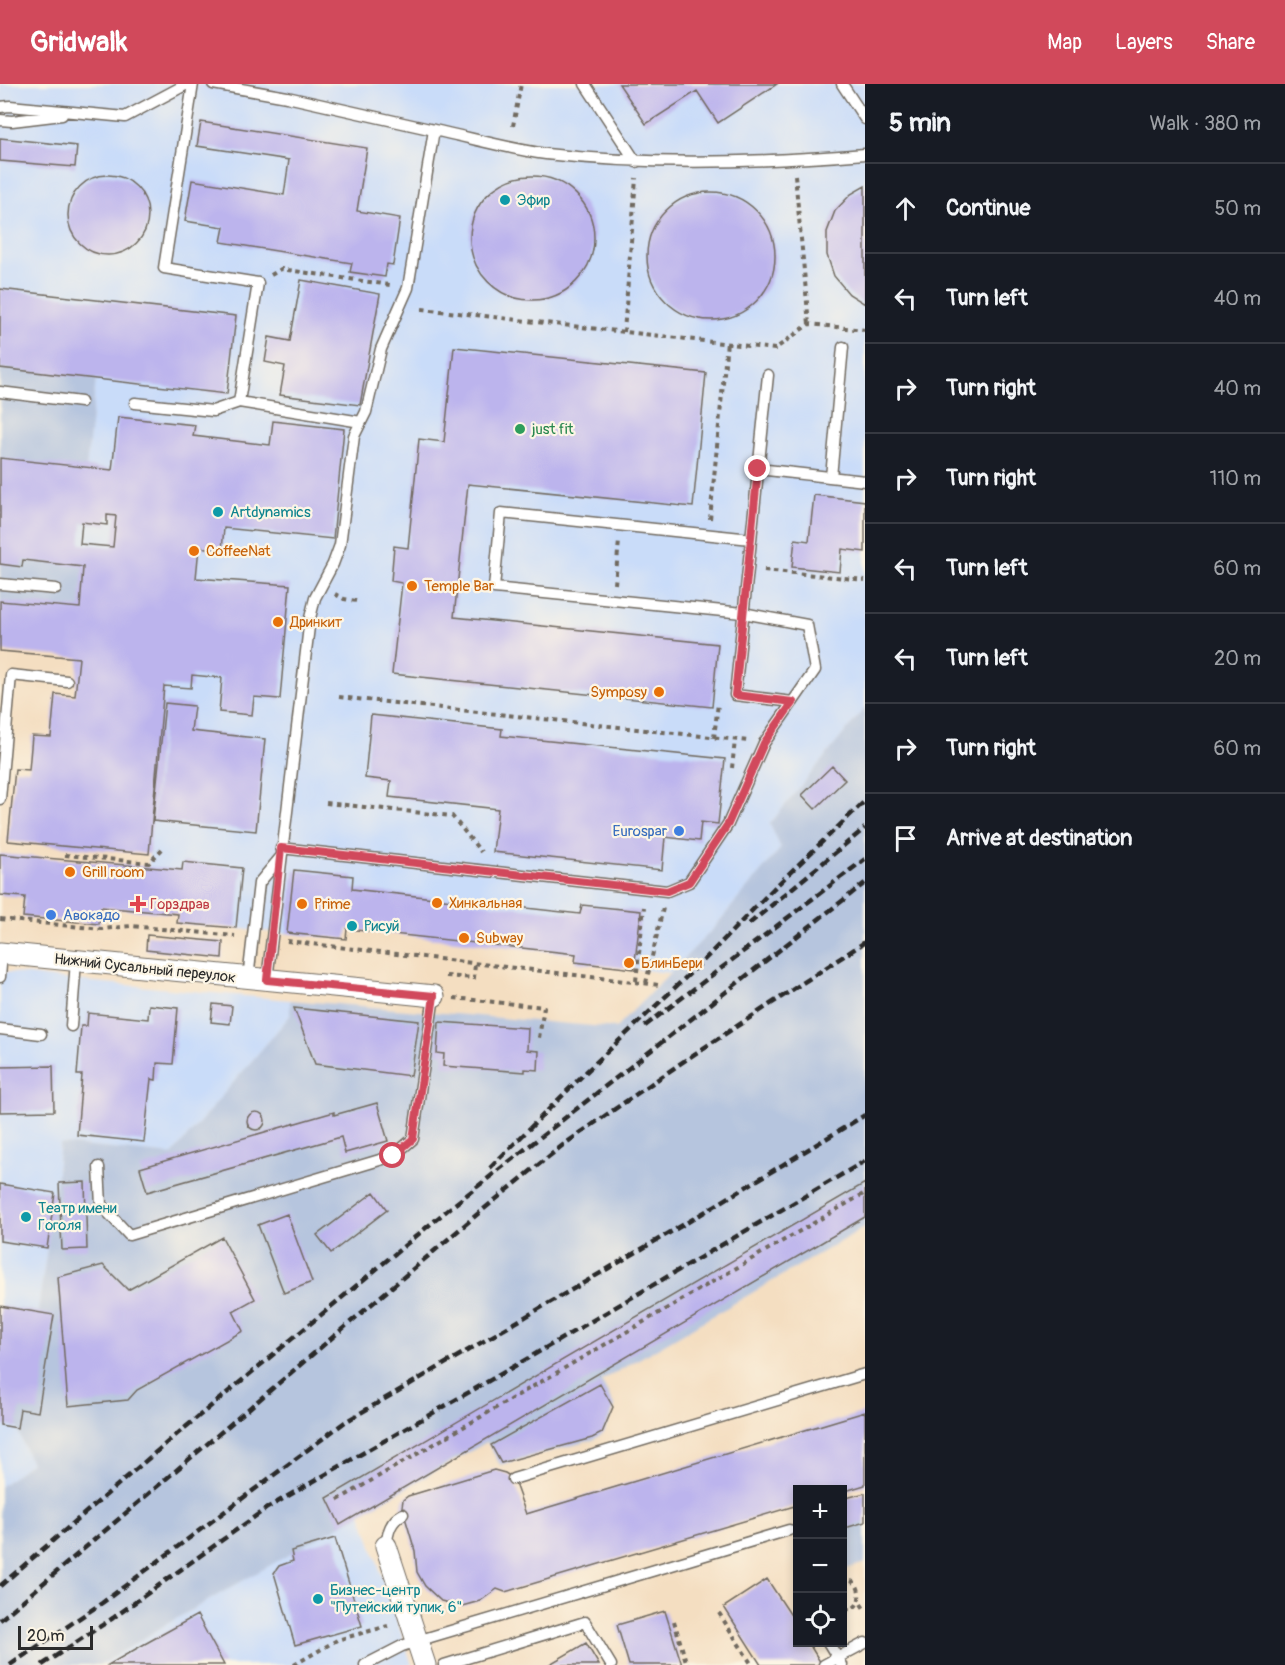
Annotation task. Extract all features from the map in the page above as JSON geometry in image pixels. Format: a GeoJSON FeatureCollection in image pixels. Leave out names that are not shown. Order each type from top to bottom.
{"type":"FeatureCollection","features":[{"type":"Feature","properties":{"kind":"street","name":"Нижний Сусальный переулок"},"geometry":{"type":"LineString","coordinates":[[1,953],[434,996]]}},
{"type":"Feature","properties":{"kind":"street"},"geometry":{"type":"LineString","coordinates":[[386,1546],[425,1665]]}},
{"type":"Feature","properties":{"kind":"lane"},"geometry":{"type":"LineString","coordinates":[[0,107],[10,105],[125,117],[187,84]]}},
{"type":"Feature","properties":{"kind":"lane"},"geometry":{"type":"LineString","coordinates":[[193,84],[164,268],[258,283],[239,402]]}},
{"type":"Feature","properties":{"kind":"lane"},"geometry":{"type":"LineString","coordinates":[[213,84],[288,97],[543,153],[636,162],[794,160],[865,154]]}},
{"type":"Feature","properties":{"kind":"lane"},"geometry":{"type":"LineString","coordinates":[[585,84],[636,162]]}},
{"type":"Feature","properties":{"kind":"lane"},"geometry":{"type":"LineString","coordinates":[[842,84],[865,119]]}},
{"type":"Feature","properties":{"kind":"lane"},"geometry":{"type":"LineString","coordinates":[[0,120],[12,121],[83,113]]}},
{"type":"Feature","properties":{"kind":"lane"},"geometry":{"type":"LineString","coordinates":[[257,980],[270,940],[310,618],[315,598],[340,545],[354,436],[366,412],[381,349],[408,288],[435,130]]}},
{"type":"Feature","properties":{"kind":"lane"},"geometry":{"type":"LineString","coordinates":[[831,477],[843,346]]}},
{"type":"Feature","properties":{"kind":"lane"},"geometry":{"type":"LineString","coordinates":[[768,375],[735,695],[793,702]]}},
{"type":"Feature","properties":{"kind":"lane"},"geometry":{"type":"LineString","coordinates":[[0,392],[81,402]]}},
{"type":"Feature","properties":{"kind":"lane"},"geometry":{"type":"LineString","coordinates":[[135,403],[213,411],[239,402],[361,422]]}},
{"type":"Feature","properties":{"kind":"lane"},"geometry":{"type":"LineString","coordinates":[[758,469],[865,481]]}},
{"type":"Feature","properties":{"kind":"lane"},"geometry":{"type":"LineString","coordinates":[[280,853],[667,891],[689,882],[728,824],[764,743],[815,670],[807,625],[743,613],[494,588],[501,513],[751,539]]}},
{"type":"Feature","properties":{"kind":"lane"},"geometry":{"type":"LineString","coordinates":[[0,584],[56,590]]}},
{"type":"Feature","properties":{"kind":"lane"},"geometry":{"type":"LineString","coordinates":[[0,799],[11,675],[67,681]]}},
{"type":"Feature","properties":{"kind":"lane"},"geometry":{"type":"LineString","coordinates":[[257,980],[253,938],[259,883],[280,853]]}},
{"type":"Feature","properties":{"kind":"lane"},"geometry":{"type":"LineString","coordinates":[[0,977],[1,953]]}},
{"type":"Feature","properties":{"kind":"lane"},"geometry":{"type":"LineString","coordinates":[[71,1026],[76,961]]}},
{"type":"Feature","properties":{"kind":"lane"},"geometry":{"type":"LineString","coordinates":[[99,1167],[101,1204],[129,1235],[393,1156],[413,1139],[434,996]]}},
{"type":"Feature","properties":{"kind":"lane"},"geometry":{"type":"LineString","coordinates":[[0,1029],[41,1034]]}},
{"type":"Feature","properties":{"kind":"lane"},"geometry":{"type":"LineString","coordinates":[[513,1479],[865,1374]]}},
{"type":"Feature","properties":{"kind":"lane"},"geometry":{"type":"LineString","coordinates":[[386,1546],[388,1530],[403,1514]]}},
{"type":"Feature","properties":{"kind":"lane"},"geometry":{"type":"LineString","coordinates":[[365,1665],[417,1641],[789,1530]]}},
{"type":"Feature","properties":{"kind":"lane"},"geometry":{"type":"LineString","coordinates":[[444,1665],[585,1622],[611,1665]]}},
{"type":"Feature","properties":{"kind":"lane"},"geometry":{"type":"LineString","coordinates":[[824,1665],[840,1661],[865,1643]]}},
{"type":"Feature","properties":{"kind":"lane"},"geometry":{"type":"LineString","coordinates":[[831,1647],[840,1661]]}},
{"type":"Feature","properties":{"kind":"path"},"geometry":{"type":"LineString","coordinates":[[513,126],[520,84]]}},
{"type":"Feature","properties":{"kind":"path"},"geometry":{"type":"LineString","coordinates":[[794,160],[808,324]]}},
{"type":"Feature","properties":{"kind":"path"},"geometry":{"type":"LineString","coordinates":[[624,332],[636,162]]}},
{"type":"Feature","properties":{"kind":"path"},"geometry":{"type":"LineString","coordinates":[[258,283],[280,269],[384,285]]}},
{"type":"Feature","properties":{"kind":"path"},"geometry":{"type":"LineString","coordinates":[[422,309],[775,349],[808,324],[865,330]]}},
{"type":"Feature","properties":{"kind":"path"},"geometry":{"type":"LineString","coordinates":[[613,600],[621,525]]}},
{"type":"Feature","properties":{"kind":"path"},"geometry":{"type":"LineString","coordinates":[[748,568],[865,580]]}},
{"type":"Feature","properties":{"kind":"path"},"geometry":{"type":"LineString","coordinates":[[339,698],[764,743]]}},
{"type":"Feature","properties":{"kind":"path"},"geometry":{"type":"LineString","coordinates":[[326,803],[453,816],[484,856]]}},
{"type":"Feature","properties":{"kind":"path"},"geometry":{"type":"LineString","coordinates":[[65,855],[149,863],[163,848]]}},
{"type":"Feature","properties":{"kind":"path"},"geometry":{"type":"LineString","coordinates":[[636,981],[644,907]]}},
{"type":"Feature","properties":{"kind":"path"},"geometry":{"type":"LineString","coordinates":[[646,983],[662,912]]}},
{"type":"Feature","properties":{"kind":"path"},"geometry":{"type":"LineString","coordinates":[[0,919],[102,929],[131,926],[253,938]]}},
{"type":"Feature","properties":{"kind":"path"},"geometry":{"type":"LineString","coordinates":[[270,940],[659,985]]}},
{"type":"Feature","properties":{"kind":"path"},"geometry":{"type":"LineString","coordinates":[[475,962],[474,978],[435,975],[434,996],[544,1007],[539,1038]]}},
{"type":"Feature","properties":{"kind":"path"},"geometry":{"type":"LineString","coordinates":[[338,1500],[865,1193]]}},
{"type":"Feature","properties":{"kind":"path"},"geometry":{"type":"LineString","coordinates":[[847,1581],[852,1580],[859,1584],[864,1597],[861,1604],[855,1608],[847,1608]]}},
{"type":"Feature","properties":{"kind":"path"},"geometry":{"type":"LineString","coordinates":[[861,1604],[865,1610]]}},
{"type":"Feature","properties":{"kind":"path"},"geometry":{"type":"LineString","coordinates":[[719,1613],[752,1665]]}},
{"type":"Feature","properties":{"kind":"path"},"geometry":{"type":"LineString","coordinates":[[674,1621],[687,1665]]}},
{"type":"Feature","properties":{"kind":"path"},"geometry":{"type":"LineString","coordinates":[[294,1665],[337,1640],[394,1624]]}},
{"type":"Feature","properties":{"kind":"shaded area"},"geometry":{"type":"Polygon","coordinates":[[[0,84],[865,84],[865,708],[770,824],[781,848],[713,929],[670,973],[575,962],[576,954],[348,929],[346,939],[177,923],[178,914],[101,907],[99,924],[23,917],[24,897],[0,895],[0,854],[148,867],[164,686],[80,608],[83,567],[77,566],[82,522],[107,524],[112,470],[86,467],[96,379],[144,385],[152,307],[0,289],[0,84]]]}},
{"type":"Feature","properties":{"kind":"shaded area"},"geometry":{"type":"Polygon","coordinates":[[[0,368],[96,379],[86,467],[112,470],[107,525],[82,523],[77,566],[83,567],[80,608],[0,601],[0,368]]]}},
{"type":"Feature","properties":{"kind":"shaded area"},"geometry":{"type":"Polygon","coordinates":[[[865,708],[865,1227],[601,1381],[615,1407],[603,1434],[593,1440],[500,1465],[487,1442],[165,1625],[100,1665],[0,1665],[0,1487],[31,1463],[17,1428],[0,1425],[0,1306],[38,1312],[60,1144],[172,1155],[290,1016],[290,1000],[616,1028],[713,929],[781,848],[770,824],[865,708]]]}},
{"type":"Feature","properties":{"kind":"shaded area"},"geometry":{"type":"Polygon","coordinates":[[[0,971],[61,979],[290,1000],[290,1016],[172,1155],[60,1144],[38,1312],[0,1306],[0,971]]]}},
{"type":"Feature","properties":{"kind":"shaded area"},"geometry":{"type":"Polygon","coordinates":[[[0,1425],[17,1428],[31,1463],[0,1487],[0,1425]]]}},
{"type":"Feature","properties":{"kind":"shaded area"},"geometry":{"type":"Polygon","coordinates":[[[865,1493],[865,1563],[847,1569],[847,1539],[847,1498],[865,1493]]]}},
{"type":"Feature","properties":{"kind":"shaded area"},"geometry":{"type":"Polygon","coordinates":[[[361,1513],[412,1665],[100,1665],[165,1625],[361,1513]]]}},
{"type":"Feature","properties":{"kind":"building"},"geometry":{"type":"Polygon","coordinates":[[[619,84],[777,84],[718,123],[697,91],[646,124],[619,84]]]}},
{"type":"Feature","properties":{"kind":"building"},"geometry":{"type":"Polygon","coordinates":[[[201,122],[367,148],[357,211],[400,218],[393,265],[387,264],[385,277],[350,272],[352,263],[221,242],[224,227],[185,221],[192,180],[284,195],[289,160],[197,146],[201,122]]]}},
{"type":"Feature","properties":{"kind":"building"},"geometry":{"type":"Polygon","coordinates":[[[0,138],[77,146],[75,167],[0,161],[0,138]]]}},
{"type":"Feature","properties":{"kind":"building"},"geometry":{"type":"Polygon","coordinates":[[[108,175],[123,178],[136,187],[145,200],[148,215],[145,230],[136,243],[123,252],[108,255],[93,252],[80,243],[71,230],[68,215],[71,200],[80,187],[93,178],[108,175]]]}},
{"type":"Feature","properties":{"kind":"building"},"geometry":{"type":"Polygon","coordinates":[[[532,176],[556,181],[576,194],[589,214],[594,238],[589,262],[576,282],[556,295],[532,300],[508,295],[488,282],[475,262],[470,238],[475,214],[488,194],[508,181],[532,176]]]}},
{"type":"Feature","properties":{"kind":"building"},"geometry":{"type":"Polygon","coordinates":[[[865,186],[865,304],[849,294],[834,276],[827,255],[827,232],[835,211],[851,194],[865,186]]]}},
{"type":"Feature","properties":{"kind":"building"},"geometry":{"type":"Polygon","coordinates":[[[711,192],[736,197],[756,211],[770,231],[775,256],[770,281],[756,301],[736,315],[711,320],[686,315],[666,301],[652,281],[647,256],[652,231],[666,211],[686,197],[711,192]]]}},
{"type":"Feature","properties":{"kind":"building"},"geometry":{"type":"Polygon","coordinates":[[[301,280],[380,294],[360,405],[280,395],[285,366],[265,362],[269,337],[290,341],[301,280]]]}},
{"type":"Feature","properties":{"kind":"building"},"geometry":{"type":"Polygon","coordinates":[[[0,289],[236,316],[227,394],[0,368],[0,289]]]}},
{"type":"Feature","properties":{"kind":"building"},"geometry":{"type":"Polygon","coordinates":[[[454,347],[706,373],[693,507],[468,484],[454,617],[718,644],[712,707],[392,674],[402,583],[391,581],[394,546],[408,548],[419,439],[444,442],[454,347]]]}},
{"type":"Feature","properties":{"kind":"building"},"geometry":{"type":"Polygon","coordinates":[[[118,417],[195,425],[193,436],[270,445],[273,421],[344,429],[333,539],[224,528],[222,550],[199,547],[196,578],[290,585],[280,699],[254,697],[252,715],[219,712],[222,678],[192,675],[191,688],[164,686],[149,854],[8,841],[15,769],[29,770],[32,736],[51,737],[55,694],[75,696],[79,658],[0,651],[0,601],[80,608],[83,567],[23,560],[22,567],[0,564],[0,458],[112,470],[118,417]],[[107,515],[107,525],[82,522],[80,544],[113,547],[116,516],[107,515]]]}},
{"type":"Feature","properties":{"kind":"building"},"geometry":{"type":"Polygon","coordinates":[[[814,495],[865,501],[865,552],[842,549],[840,572],[792,567],[795,539],[809,541],[814,495]]]}},
{"type":"Feature","properties":{"kind":"building"},"geometry":{"type":"Polygon","coordinates":[[[165,703],[194,706],[191,731],[265,739],[256,831],[153,821],[165,703]]]}},
{"type":"Feature","properties":{"kind":"building"},"geometry":{"type":"Polygon","coordinates":[[[371,715],[502,729],[501,736],[725,759],[718,824],[701,822],[699,841],[665,837],[662,870],[493,852],[498,809],[389,797],[391,781],[365,778],[371,715]]]}},
{"type":"Feature","properties":{"kind":"building"},"geometry":{"type":"Polygon","coordinates":[[[832,766],[845,780],[815,809],[802,795],[832,766]]]}},
{"type":"Feature","properties":{"kind":"building"},"geometry":{"type":"Polygon","coordinates":[[[0,854],[182,870],[183,862],[242,868],[236,928],[177,923],[178,914],[101,907],[99,924],[23,917],[25,897],[0,895],[0,854]]]}},
{"type":"Feature","properties":{"kind":"building"},"geometry":{"type":"Polygon","coordinates":[[[294,870],[353,876],[352,889],[580,914],[582,905],[641,911],[634,969],[575,962],[576,954],[347,929],[346,939],[287,933],[294,870]]]}},
{"type":"Feature","properties":{"kind":"building"},"geometry":{"type":"Polygon","coordinates":[[[147,935],[223,942],[222,958],[146,950],[147,935]]]}},
{"type":"Feature","properties":{"kind":"building"},"geometry":{"type":"Polygon","coordinates":[[[213,1004],[232,1006],[230,1024],[211,1022],[213,1004]]]}},
{"type":"Feature","properties":{"kind":"building"},"geometry":{"type":"Polygon","coordinates":[[[149,1005],[178,1008],[173,1064],[157,1063],[156,1080],[151,1079],[144,1142],[77,1135],[82,1075],[77,1075],[81,1026],[87,1026],[88,1013],[148,1019],[149,1005]]]}},
{"type":"Feature","properties":{"kind":"building"},"geometry":{"type":"Polygon","coordinates":[[[294,1008],[419,1021],[411,1076],[315,1064],[294,1008]]]}},
{"type":"Feature","properties":{"kind":"building"},"geometry":{"type":"Polygon","coordinates":[[[439,1022],[528,1028],[527,1050],[539,1051],[538,1070],[525,1069],[525,1072],[443,1066],[444,1054],[437,1053],[439,1022]]]}},
{"type":"Feature","properties":{"kind":"building"},"geometry":{"type":"Polygon","coordinates":[[[53,1066],[54,1111],[0,1112],[0,1067],[53,1066]]]}},
{"type":"Feature","properties":{"kind":"building"},"geometry":{"type":"Polygon","coordinates":[[[377,1103],[388,1141],[345,1153],[341,1137],[147,1192],[140,1168],[334,1112],[334,1115],[377,1103]]]}},
{"type":"Feature","properties":{"kind":"building"},"geometry":{"type":"Polygon","coordinates":[[[256,1112],[262,1115],[265,1121],[262,1127],[256,1130],[250,1127],[247,1121],[250,1115],[256,1112]]]}},
{"type":"Feature","properties":{"kind":"building"},"geometry":{"type":"Polygon","coordinates":[[[85,1182],[87,1249],[62,1250],[59,1183],[85,1182]]]}},
{"type":"Feature","properties":{"kind":"building"},"geometry":{"type":"Polygon","coordinates":[[[865,1183],[865,1217],[340,1525],[327,1498],[865,1183]]]}},
{"type":"Feature","properties":{"kind":"building","name":"Театр имени Гоголя"},"geometry":{"type":"Polygon","coordinates":[[[0,1184],[55,1193],[47,1248],[0,1241],[0,1184]]]}},
{"type":"Feature","properties":{"kind":"building"},"geometry":{"type":"Polygon","coordinates":[[[374,1192],[387,1210],[331,1253],[317,1235],[374,1192]]]}},
{"type":"Feature","properties":{"kind":"building"},"geometry":{"type":"Polygon","coordinates":[[[287,1214],[312,1282],[284,1293],[258,1225],[287,1214]]]}},
{"type":"Feature","properties":{"kind":"building"},"geometry":{"type":"Polygon","coordinates":[[[222,1237],[255,1299],[233,1311],[243,1331],[137,1390],[128,1400],[68,1406],[58,1277],[103,1265],[128,1290],[222,1237]]]}},
{"type":"Feature","properties":{"kind":"building"},"geometry":{"type":"Polygon","coordinates":[[[0,1306],[54,1315],[38,1412],[20,1409],[17,1428],[0,1425],[0,1306]]]}},
{"type":"Feature","properties":{"kind":"building"},"geometry":{"type":"Polygon","coordinates":[[[600,1384],[613,1407],[602,1433],[592,1438],[501,1463],[491,1445],[600,1384]]]}},
{"type":"Feature","properties":{"kind":"building"},"geometry":{"type":"Polygon","coordinates":[[[865,1412],[865,1485],[847,1490],[847,1485],[793,1485],[793,1506],[505,1592],[497,1589],[480,1601],[462,1606],[441,1601],[425,1586],[417,1572],[415,1551],[402,1507],[403,1500],[408,1496],[494,1470],[513,1478],[526,1514],[865,1412]]]}},
{"type":"Feature","properties":{"kind":"building"},"geometry":{"type":"Polygon","coordinates":[[[865,1493],[865,1522],[847,1527],[847,1498],[865,1493]]]}},
{"type":"Feature","properties":{"kind":"building","name":"Бизнес-центр \"Путейский тупик, 6\""},"geometry":{"type":"Polygon","coordinates":[[[335,1538],[362,1626],[295,1645],[274,1573],[279,1566],[293,1561],[291,1551],[335,1538]]]}},
{"type":"Feature","properties":{"kind":"building"},"geometry":{"type":"Polygon","coordinates":[[[767,1579],[793,1618],[793,1647],[811,1647],[822,1665],[761,1665],[724,1607],[767,1579]]]}},
{"type":"Feature","properties":{"kind":"building"},"geometry":{"type":"Polygon","coordinates":[[[665,1611],[682,1665],[629,1665],[617,1625],[665,1611]]]}},
{"type":"Feature","properties":{"kind":"building"},"geometry":{"type":"Polygon","coordinates":[[[197,1615],[224,1665],[108,1665],[141,1646],[197,1615]]]}},
{"type":"Feature","properties":{"kind":"building"},"geometry":{"type":"Polygon","coordinates":[[[586,1643],[599,1665],[548,1665],[586,1643]]]}},
{"type":"Feature","properties":{"kind":"railway"},"geometry":{"type":"LineString","coordinates":[[490,1168],[865,801]]}},
{"type":"Feature","properties":{"kind":"railway"},"geometry":{"type":"LineString","coordinates":[[749,924],[865,828]]}},
{"type":"Feature","properties":{"kind":"railway"},"geometry":{"type":"LineString","coordinates":[[645,1026],[865,859]]}},
{"type":"Feature","properties":{"kind":"railway"},"geometry":{"type":"LineString","coordinates":[[0,1586],[170,1440],[450,1208],[865,883]]}},
{"type":"Feature","properties":{"kind":"railway"},"geometry":{"type":"LineString","coordinates":[[0,1620],[480,1212],[563,1145],[687,1059],[865,942]]}},
{"type":"Feature","properties":{"kind":"railway"},"geometry":{"type":"LineString","coordinates":[[10,1665],[102,1603],[345,1422],[688,1222],[865,1115]]}},
{"type":"Feature","properties":{"kind":"railway"},"geometry":{"type":"LineString","coordinates":[[42,1665],[113,1618],[267,1508],[865,1161]]}},
{"type":"Feature","properties":{"kind":"place","name":"Эфир"},"geometry":{"type":"Point","coordinates":[505,200]}},
{"type":"Feature","properties":{"kind":"place","name":"just fit"},"geometry":{"type":"Point","coordinates":[520,429]}},
{"type":"Feature","properties":{"kind":"place","name":"Artdynamics"},"geometry":{"type":"Point","coordinates":[218,512]}},
{"type":"Feature","properties":{"kind":"place","name":"CoffeeNat"},"geometry":{"type":"Point","coordinates":[194,551]}},
{"type":"Feature","properties":{"kind":"place","name":"Temple Bar"},"geometry":{"type":"Point","coordinates":[412,586]}},
{"type":"Feature","properties":{"kind":"place","name":"Дринкит"},"geometry":{"type":"Point","coordinates":[278,622]}},
{"type":"Feature","properties":{"kind":"place","name":"Symposy"},"geometry":{"type":"Point","coordinates":[659,692]}},
{"type":"Feature","properties":{"kind":"place","name":"Eurospar"},"geometry":{"type":"Point","coordinates":[679,831]}},
{"type":"Feature","properties":{"kind":"place","name":"Grill room"},"geometry":{"type":"Point","coordinates":[70,872]}},
{"type":"Feature","properties":{"kind":"place","name":"Хинкальная"},"geometry":{"type":"Point","coordinates":[437,903]}},
{"type":"Feature","properties":{"kind":"place","name":"Горздрав"},"geometry":{"type":"Point","coordinates":[138,904]}},
{"type":"Feature","properties":{"kind":"place","name":"Prime"},"geometry":{"type":"Point","coordinates":[302,904]}},
{"type":"Feature","properties":{"kind":"place","name":"Авокадо"},"geometry":{"type":"Point","coordinates":[51,915]}},
{"type":"Feature","properties":{"kind":"place","name":"Рисуй"},"geometry":{"type":"Point","coordinates":[352,926]}},
{"type":"Feature","properties":{"kind":"place","name":"Subway"},"geometry":{"type":"Point","coordinates":[464,938]}},
{"type":"Feature","properties":{"kind":"place","name":"БлинБери"},"geometry":{"type":"Point","coordinates":[629,963]}},
{"type":"Feature","properties":{"kind":"place","name":"Театр имени Гоголя"},"geometry":{"type":"Point","coordinates":[26,1217]}},
{"type":"Feature","properties":{"kind":"place","name":"Бизнес-центр \"Путейский тупик, 6\""},"geometry":{"type":"Point","coordinates":[318,1599]}},
{"type":"Feature","properties":{"kind":"route"},"geometry":{"type":"LineString","coordinates":[[393,1156],[413,1139],[434,996],[267,980],[281,848],[667,891],[689,882],[728,824],[764,743],[793,702],[735,695],[758,469]]}}]}
